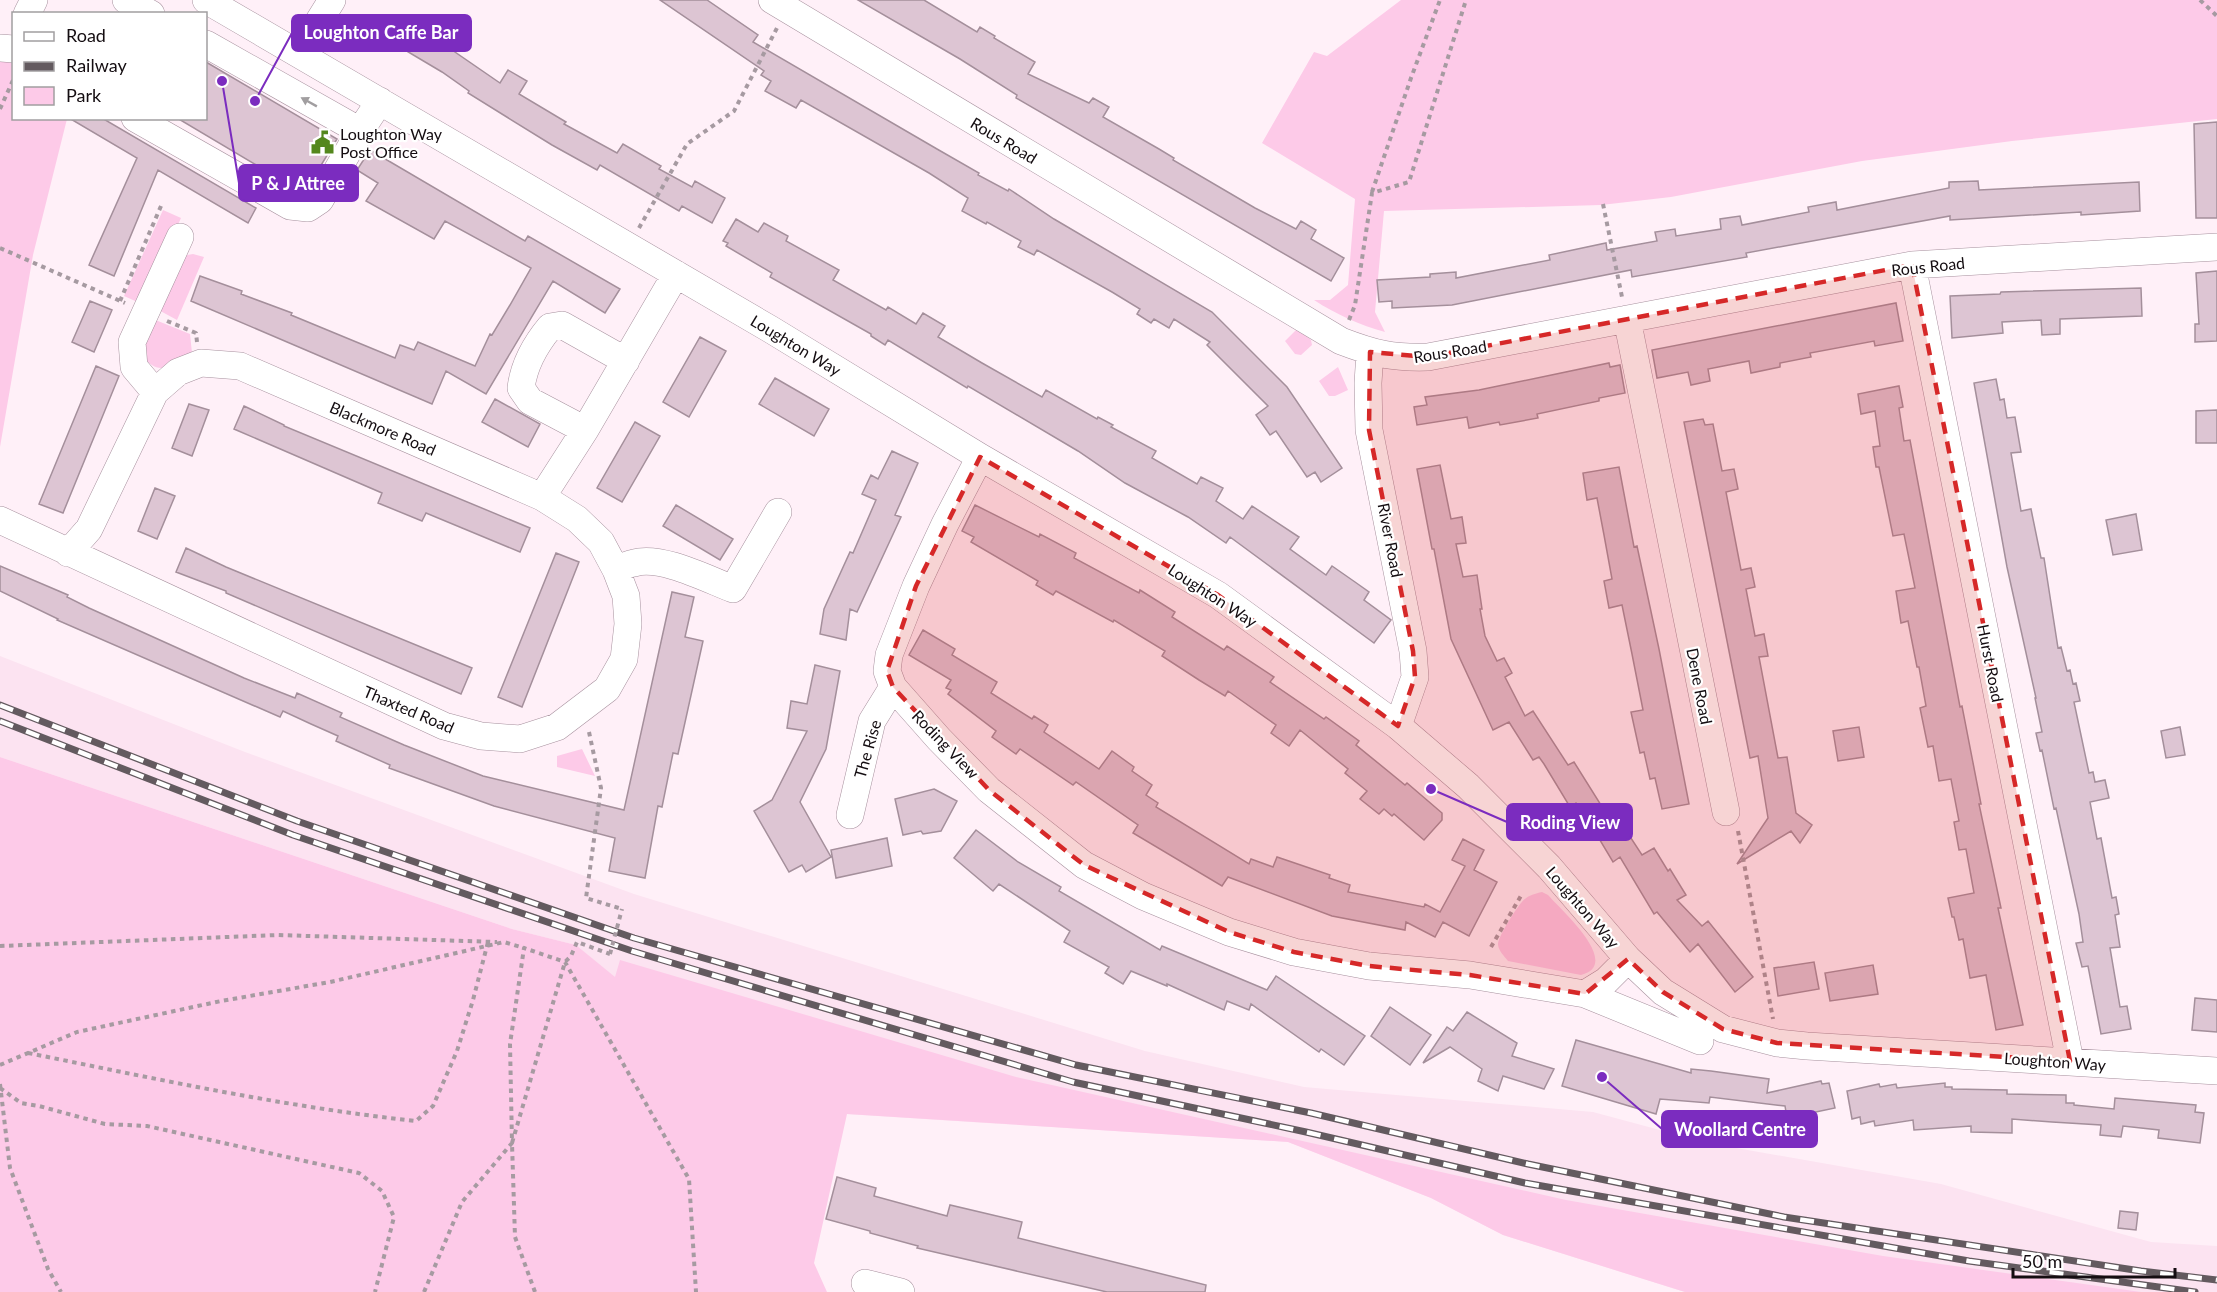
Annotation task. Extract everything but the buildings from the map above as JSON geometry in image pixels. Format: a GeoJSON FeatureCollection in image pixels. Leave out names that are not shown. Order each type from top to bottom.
{"type":"FeatureCollection","features":[{"type":"Feature","properties":{"kind":"street"},"geometry":{"type":"LineString","coordinates":[[126,0],[147,12]]}},
{"type":"Feature","properties":{"kind":"street","name":"Loughton Way"},"geometry":{"type":"LineString","coordinates":[[206,0],[676,274],[1218,595],[1398,726],[1468,786],[1522,839],[1628,959],[1663,992],[1723,1029],[1777,1043],[2217,1071]]}},
{"type":"Feature","properties":{"kind":"street"},"geometry":{"type":"LineString","coordinates":[[299,53],[332,0]]}},
{"type":"Feature","properties":{"kind":"street","name":"Rous Road"},"geometry":{"type":"LineString","coordinates":[[778,4],[1341,341],[1370,352],[1399,358],[1428,357],[1912,265],[2217,247]]}},
{"type":"Feature","properties":{"kind":"street"},"geometry":{"type":"LineString","coordinates":[[207,45],[360,131]]}},
{"type":"Feature","properties":{"kind":"street"},"geometry":{"type":"LineString","coordinates":[[139,120],[290,206],[308,208],[320,200],[380,100]]}},
{"type":"Feature","properties":{"kind":"street"},"geometry":{"type":"LineString","coordinates":[[155,392],[134,367],[132,342],[180,237]]}},
{"type":"Feature","properties":{"kind":"street","name":"Hurst Road"},"geometry":{"type":"LineString","coordinates":[[1912,265],[2070,1061]]}},
{"type":"Feature","properties":{"kind":"street"},"geometry":{"type":"LineString","coordinates":[[542,497],[585,430],[676,274]]}},
{"type":"Feature","properties":{"kind":"street","name":"Dene Road"},"geometry":{"type":"LineString","coordinates":[[1627,319],[1726,812]]}},
{"type":"Feature","properties":{"kind":"street"},"geometry":{"type":"LineString","coordinates":[[585,430],[530,400],[521,388],[523,374],[536,345],[550,327],[562,325],[626,361]]}},
{"type":"Feature","properties":{"kind":"street","name":"River Road"},"geometry":{"type":"LineString","coordinates":[[1370,352],[1369,430],[1413,651],[1415,677],[1398,726]]}},
{"type":"Feature","properties":{"kind":"street","name":"Blackmore Road"},"geometry":{"type":"LineString","coordinates":[[68,553],[88,529],[155,392],[178,372],[201,363],[240,366],[542,497]]}},
{"type":"Feature","properties":{"kind":"street"},"geometry":{"type":"LineString","coordinates":[[893,687],[887,671],[889,655],[916,586],[980,456]]}},
{"type":"Feature","properties":{"kind":"street","name":"Thaxted Road"},"geometry":{"type":"LineString","coordinates":[[0,520],[444,726],[481,736],[520,739],[557,727],[607,689],[624,659],[628,624],[626,596],[616,570],[601,542],[577,519],[542,497]]}},
{"type":"Feature","properties":{"kind":"street"},"geometry":{"type":"LineString","coordinates":[[616,570],[635,562],[652,562],[675,567],[733,589],[778,512]]}},
{"type":"Feature","properties":{"kind":"street","name":"The Rise"},"geometry":{"type":"LineString","coordinates":[[850,815],[872,721],[893,687]]}},
{"type":"Feature","properties":{"kind":"street","name":"Roding View"},"geometry":{"type":"LineString","coordinates":[[893,687],[939,739],[989,790],[1084,865],[1143,896],[1228,932],[1294,952],[1369,966],[1470,975],[1586,994],[1700,1041]]}},
{"type":"Feature","properties":{"kind":"street"},"geometry":{"type":"LineString","coordinates":[[1586,994],[1606,981],[1628,959]]}},
{"type":"Feature","properties":{"kind":"street"},"geometry":{"type":"LineString","coordinates":[[865,1283],[901,1292]]}},
{"type":"Feature","properties":{"kind":"path"},"geometry":{"type":"LineString","coordinates":[[1341,341],[1355,305],[1372,193],[1440,0]]}},
{"type":"Feature","properties":{"kind":"path"},"geometry":{"type":"LineString","coordinates":[[1372,193],[1410,182],[1466,0]]}},
{"type":"Feature","properties":{"kind":"path"},"geometry":{"type":"LineString","coordinates":[[2200,0],[2217,16]]}},
{"type":"Feature","properties":{"kind":"path"},"geometry":{"type":"LineString","coordinates":[[629,247],[687,144],[735,111],[775,32],[778,4]]}},
{"type":"Feature","properties":{"kind":"path"},"geometry":{"type":"LineString","coordinates":[[0,109],[12,82]]}},
{"type":"Feature","properties":{"kind":"path"},"geometry":{"type":"LineString","coordinates":[[1604,204],[1627,319]]}},
{"type":"Feature","properties":{"kind":"path"},"geometry":{"type":"LineString","coordinates":[[120,301],[162,206]]}},
{"type":"Feature","properties":{"kind":"path"},"geometry":{"type":"LineString","coordinates":[[0,248],[196,333]]}},
{"type":"Feature","properties":{"kind":"path"},"geometry":{"type":"LineString","coordinates":[[424,1292],[462,1202],[512,1143],[565,962],[571,956],[577,942],[610,954],[622,909],[586,898],[601,788],[584,708]]}},
{"type":"Feature","properties":{"kind":"path"},"geometry":{"type":"LineString","coordinates":[[1726,812],[1729,827],[1737,825],[1777,1043]]}},
{"type":"Feature","properties":{"kind":"path"},"geometry":{"type":"LineString","coordinates":[[1491,947],[1522,894]]}},
{"type":"Feature","properties":{"kind":"path"},"geometry":{"type":"LineString","coordinates":[[0,946],[278,935],[487,944]]}},
{"type":"Feature","properties":{"kind":"path"},"geometry":{"type":"LineString","coordinates":[[0,1065],[77,1032],[221,1001],[330,982],[487,944],[504,942],[524,948],[565,962],[689,1179],[696,1292]]}},
{"type":"Feature","properties":{"kind":"path"},"geometry":{"type":"LineString","coordinates":[[28,1053],[258,1100],[416,1122],[433,1106],[457,1051],[487,944]]}},
{"type":"Feature","properties":{"kind":"path"},"geometry":{"type":"LineString","coordinates":[[524,948],[510,1044],[515,1237],[535,1292]]}},
{"type":"Feature","properties":{"kind":"path"},"geometry":{"type":"LineString","coordinates":[[0,1086],[10,1168],[48,1269],[61,1292]]}},
{"type":"Feature","properties":{"kind":"path"},"geometry":{"type":"LineString","coordinates":[[0,1086],[21,1103],[105,1124],[147,1126],[360,1173],[382,1191],[394,1217],[375,1292]]}},
{"type":"Feature","properties":{"kind":"highlighted area"},"geometry":{"type":"Polygon","coordinates":[[[1912,265],[2070,1061],[1777,1043],[1723,1029],[1663,992],[1628,959],[1585,994],[1470,975],[1369,966],[1294,952],[1229,932],[1084,865],[989,790],[893,687],[887,671],[916,586],[980,457],[1218,595],[1398,726],[1415,677],[1413,651],[1369,430],[1370,352],[1428,357],[1912,265]]]}},
{"type":"Feature","properties":{"kind":"shaded area"},"geometry":{"type":"Polygon","coordinates":[[[0,656],[245,752],[634,894],[1145,1051],[1304,1087],[1593,1112],[1708,1143],[1941,1184],[2151,1242],[2217,1246],[2217,1292],[1685,1292],[1503,1235],[1431,1198],[1288,1142],[846,1114],[615,978],[576,945],[512,929],[0,757],[0,656]]]}},
{"type":"Feature","properties":{"kind":"green space"},"geometry":{"type":"Polygon","coordinates":[[[1401,0],[2217,0],[2217,119],[2012,141],[1862,161],[1671,197],[1601,205],[1384,211],[1375,312],[1385,332],[1349,319],[1314,300],[1330,300],[1348,285],[1355,199],[1262,143],[1314,52],[1327,56],[1401,0]]]}},
{"type":"Feature","properties":{"kind":"green space"},"geometry":{"type":"Polygon","coordinates":[[[12,60],[12,120],[67,120],[33,255],[0,447],[0,61],[12,60]]]}},
{"type":"Feature","properties":{"kind":"green space"},"geometry":{"type":"Polygon","coordinates":[[[163,210],[181,218],[142,304],[124,296],[163,210]]]}},
{"type":"Feature","properties":{"kind":"green space"},"geometry":{"type":"Polygon","coordinates":[[[193,254],[204,257],[177,320],[153,307],[182,256],[193,254]]]}},
{"type":"Feature","properties":{"kind":"green space"},"geometry":{"type":"Polygon","coordinates":[[[153,319],[190,334],[192,353],[166,367],[160,368],[148,362],[141,354],[153,319]]]}},
{"type":"Feature","properties":{"kind":"green space"},"geometry":{"type":"Polygon","coordinates":[[[1298,328],[1311,340],[1312,345],[1301,355],[1295,354],[1285,341],[1298,328]]]}},
{"type":"Feature","properties":{"kind":"green space"},"geometry":{"type":"Polygon","coordinates":[[[1338,367],[1348,390],[1335,396],[1329,396],[1319,381],[1338,367]]]}},
{"type":"Feature","properties":{"kind":"green space"},"geometry":{"type":"Polygon","coordinates":[[[582,749],[595,776],[557,767],[557,756],[582,749]]]}},
{"type":"Feature","properties":{"kind":"green space"},"geometry":{"type":"Polygon","coordinates":[[[0,757],[512,929],[576,945],[615,977],[620,960],[1016,1077],[1566,1200],[1883,1256],[2141,1292],[1685,1292],[1503,1235],[1431,1198],[1288,1142],[847,1114],[814,1263],[827,1292],[0,1292],[0,757]]]}},
{"type":"Feature","properties":{"kind":"green space"},"geometry":{"type":"Polygon","coordinates":[[[1542,892],[1548,895],[1585,936],[1595,960],[1592,969],[1581,975],[1508,961],[1501,951],[1498,945],[1500,936],[1519,906],[1528,897],[1542,892]]]}},
{"type":"Feature","properties":{"kind":"railway"},"geometry":{"type":"LineString","coordinates":[[0,705],[297,821],[634,938],[1076,1065],[1311,1113],[1528,1164],[1784,1217],[2141,1271],[2217,1280]]}},
{"type":"Feature","properties":{"kind":"railway"},"geometry":{"type":"LineString","coordinates":[[0,721],[293,835],[632,951],[1073,1082],[1306,1132],[1525,1183],[1969,1261],[2195,1292]]}},
{"type":"Feature","properties":{"kind":"place","name":"P & J Attree"},"geometry":{"type":"Point","coordinates":[222,81]}},
{"type":"Feature","properties":{"kind":"place","name":"Loughton Caffe Bar"},"geometry":{"type":"Point","coordinates":[255,101]}},
{"type":"Feature","properties":{"kind":"place","name":"Loughton Way Post Office"},"geometry":{"type":"Point","coordinates":[322,142]}},
{"type":"Feature","properties":{"kind":"place","name":"Roding View"},"geometry":{"type":"Point","coordinates":[1431,789]}},
{"type":"Feature","properties":{"kind":"place","name":"Woollard Centre"},"geometry":{"type":"Point","coordinates":[1602,1077]}}]}
